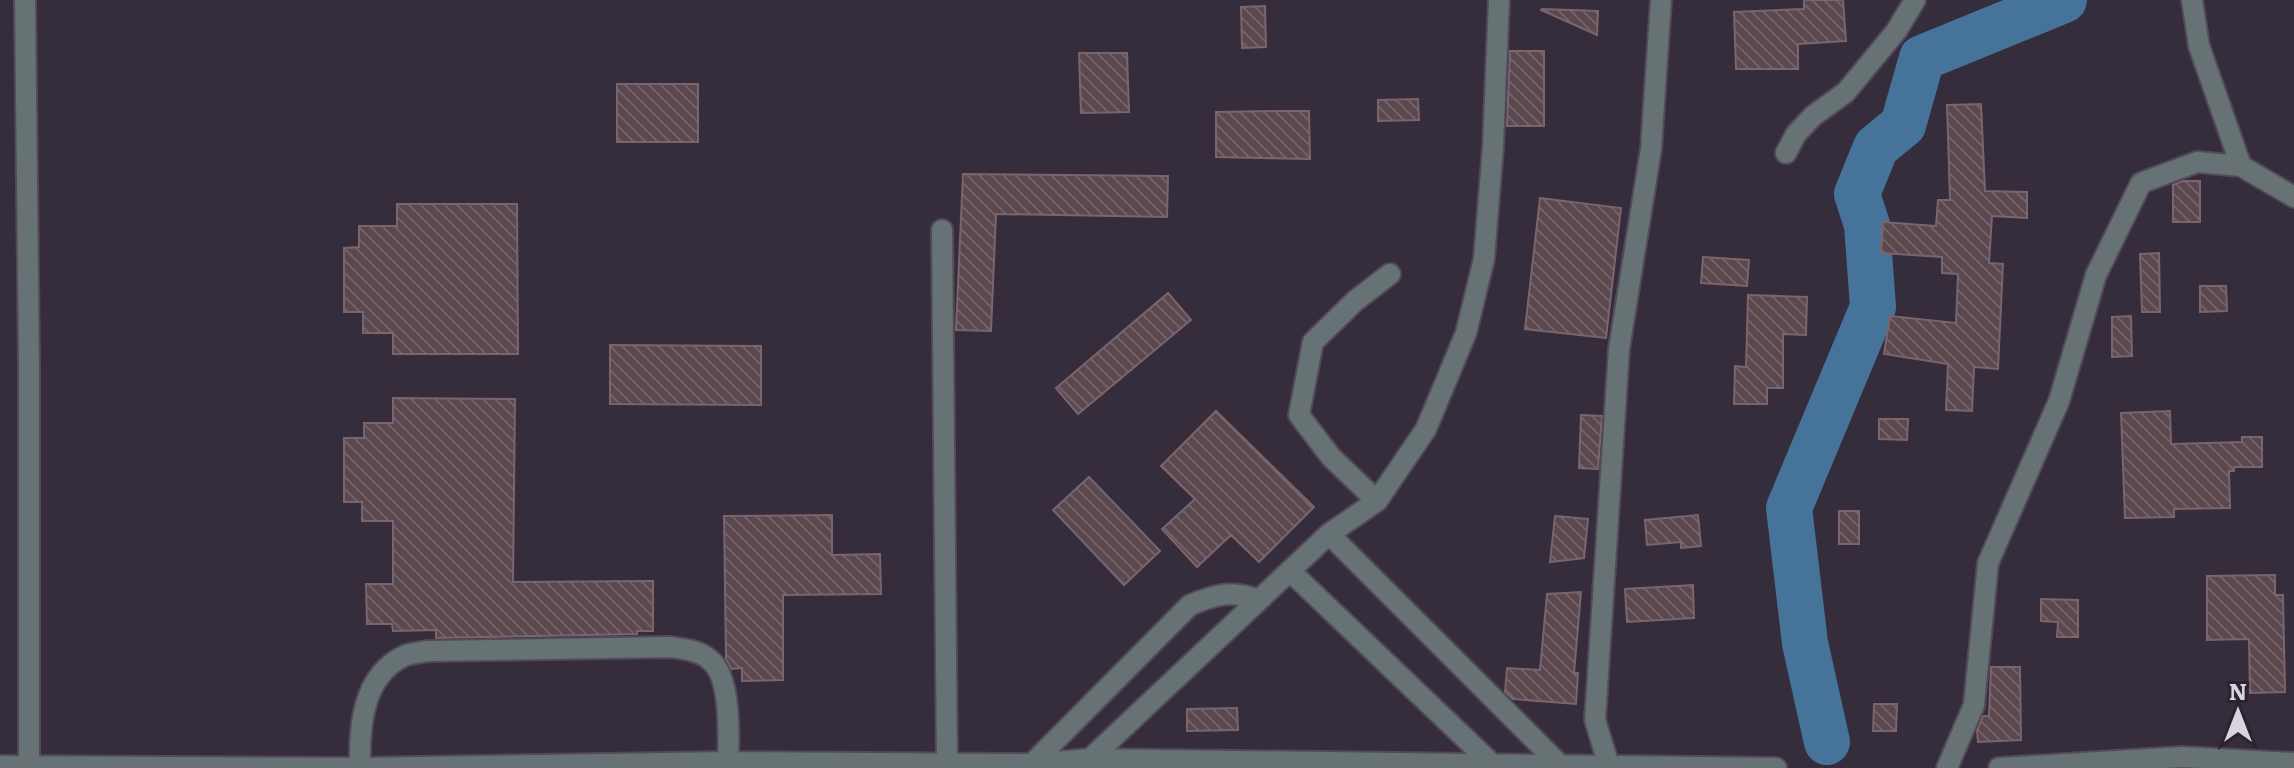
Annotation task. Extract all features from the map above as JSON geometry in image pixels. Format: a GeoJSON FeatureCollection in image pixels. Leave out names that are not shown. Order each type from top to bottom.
{"type":"FeatureCollection","features":[{"type":"Feature","properties":{"kind":"street"},"geometry":{"type":"LineString","coordinates":[[25,0],[29,768]]}},
{"type":"Feature","properties":{"kind":"street"},"geometry":{"type":"LineString","coordinates":[[1090,759],[1329,534],[1377,501],[1426,429],[1466,333],[1484,259],[1493,147],[1499,0]]}},
{"type":"Feature","properties":{"kind":"street"},"geometry":{"type":"LineString","coordinates":[[1609,766],[1595,720],[1619,349],[1651,149],[1661,0]]}},
{"type":"Feature","properties":{"kind":"street"},"geometry":{"type":"LineString","coordinates":[[1786,153],[1796,134],[1813,116],[1846,92],[1897,30],[1915,0]]}},
{"type":"Feature","properties":{"kind":"street"},"geometry":{"type":"LineString","coordinates":[[2192,0],[2199,46],[2241,166]]}},
{"type":"Feature","properties":{"kind":"street"},"geometry":{"type":"LineString","coordinates":[[1947,768],[1974,705],[1988,563],[2059,401],[2096,275],[2141,183],[2197,162],[2241,166],[2294,197]]}},
{"type":"Feature","properties":{"kind":"street"},"geometry":{"type":"LineString","coordinates":[[942,230],[947,764]]}},
{"type":"Feature","properties":{"kind":"street"},"geometry":{"type":"LineString","coordinates":[[1377,501],[1331,457],[1299,415],[1313,342],[1355,301],[1390,274]]}},
{"type":"Feature","properties":{"kind":"street"},"geometry":{"type":"LineString","coordinates":[[1329,534],[1561,766]]}},
{"type":"Feature","properties":{"kind":"street"},"geometry":{"type":"LineString","coordinates":[[1290,571],[1492,764]]}},
{"type":"Feature","properties":{"kind":"street"},"geometry":{"type":"LineString","coordinates":[[1032,764],[1190,605],[1218,594],[1244,595],[1259,600]]}},
{"type":"Feature","properties":{"kind":"street"},"geometry":{"type":"LineString","coordinates":[[360,768],[359,731],[367,698],[385,672],[404,656],[429,651],[669,647],[696,652],[712,661],[724,684],[733,764]]}},
{"type":"Feature","properties":{"kind":"street"},"geometry":{"type":"LineString","coordinates":[[1999,768],[2182,757],[2294,763]]}},
{"type":"Feature","properties":{"kind":"street"},"geometry":{"type":"LineString","coordinates":[[0,766],[360,768],[1032,764],[1090,759],[1776,768]]}},
{"type":"Feature","properties":{"kind":"building"},"geometry":{"type":"Polygon","coordinates":[[[1804,0],[1843,0],[1846,41],[1798,44],[1798,69],[1736,69],[1734,12],[1804,9],[1804,0]]]}},
{"type":"Feature","properties":{"kind":"building"},"geometry":{"type":"Polygon","coordinates":[[[1265,6],[1266,47],[1242,48],[1241,7],[1265,6]]]}},
{"type":"Feature","properties":{"kind":"building"},"geometry":{"type":"Polygon","coordinates":[[[1541,10],[1598,11],[1597,35],[1541,10]]]}},
{"type":"Feature","properties":{"kind":"building"},"geometry":{"type":"Polygon","coordinates":[[[1510,51],[1544,51],[1544,126],[1507,126],[1510,51]]]}},
{"type":"Feature","properties":{"kind":"building"},"geometry":{"type":"Polygon","coordinates":[[[1079,53],[1127,53],[1129,112],[1081,113],[1079,53]]]}},
{"type":"Feature","properties":{"kind":"building"},"geometry":{"type":"Polygon","coordinates":[[[617,84],[698,84],[698,142],[617,142],[617,84]]]}},
{"type":"Feature","properties":{"kind":"building"},"geometry":{"type":"Polygon","coordinates":[[[1418,99],[1419,120],[1378,121],[1378,100],[1418,99]]]}},
{"type":"Feature","properties":{"kind":"building"},"geometry":{"type":"Polygon","coordinates":[[[1981,104],[1985,191],[2027,192],[2027,218],[1992,216],[1989,263],[2003,264],[1998,369],[1974,367],[1972,411],[1946,410],[1948,364],[1884,354],[1890,316],[1956,323],[1958,274],[1942,273],[1942,257],[1881,253],[1883,222],[1936,226],[1938,200],[1950,200],[1947,105],[1981,104]]]}},
{"type":"Feature","properties":{"kind":"building"},"geometry":{"type":"Polygon","coordinates":[[[1309,111],[1310,159],[1216,157],[1216,112],[1309,111]]]}},
{"type":"Feature","properties":{"kind":"building"},"geometry":{"type":"Polygon","coordinates":[[[963,174],[1168,176],[1167,217],[996,214],[991,331],[956,330],[963,174]]]}},
{"type":"Feature","properties":{"kind":"building"},"geometry":{"type":"Polygon","coordinates":[[[2183,181],[2200,181],[2200,222],[2173,222],[2173,185],[2183,181]]]}},
{"type":"Feature","properties":{"kind":"building"},"geometry":{"type":"Polygon","coordinates":[[[1540,198],[1621,208],[1606,338],[1525,329],[1540,198]]]}},
{"type":"Feature","properties":{"kind":"building"},"geometry":{"type":"Polygon","coordinates":[[[397,204],[517,204],[518,354],[393,354],[393,333],[363,333],[363,312],[344,312],[344,248],[359,247],[359,226],[397,226],[397,204]]]}},
{"type":"Feature","properties":{"kind":"building"},"geometry":{"type":"Polygon","coordinates":[[[2159,253],[2160,312],[2142,312],[2140,254],[2159,253]]]}},
{"type":"Feature","properties":{"kind":"building"},"geometry":{"type":"Polygon","coordinates":[[[1703,257],[1749,260],[1747,286],[1701,283],[1703,257]]]}},
{"type":"Feature","properties":{"kind":"building"},"geometry":{"type":"Polygon","coordinates":[[[2200,286],[2226,286],[2227,311],[2200,312],[2200,286]]]}},
{"type":"Feature","properties":{"kind":"building"},"geometry":{"type":"Polygon","coordinates":[[[1168,293],[1191,320],[1078,414],[1056,388],[1168,293]]]}},
{"type":"Feature","properties":{"kind":"building"},"geometry":{"type":"Polygon","coordinates":[[[1748,295],[1807,297],[1806,335],[1783,334],[1783,388],[1767,388],[1767,404],[1734,404],[1735,366],[1746,367],[1748,295]]]}},
{"type":"Feature","properties":{"kind":"building"},"geometry":{"type":"Polygon","coordinates":[[[2131,316],[2132,356],[2112,357],[2112,317],[2131,316]]]}},
{"type":"Feature","properties":{"kind":"building"},"geometry":{"type":"Polygon","coordinates":[[[610,345],[761,346],[761,405],[610,404],[610,345]]]}},
{"type":"Feature","properties":{"kind":"building"},"geometry":{"type":"Polygon","coordinates":[[[393,398],[515,399],[513,582],[653,581],[653,631],[637,631],[637,634],[436,638],[436,630],[393,631],[392,624],[367,624],[366,584],[393,584],[393,521],[362,521],[362,502],[344,502],[344,438],[364,438],[364,423],[393,423],[393,398]]]}},
{"type":"Feature","properties":{"kind":"building"},"geometry":{"type":"Polygon","coordinates":[[[1216,411],[1314,507],[1259,562],[1231,535],[1197,567],[1162,529],[1195,499],[1161,466],[1216,411]]]}},
{"type":"Feature","properties":{"kind":"building"},"geometry":{"type":"Polygon","coordinates":[[[2170,411],[2171,444],[2242,442],[2242,437],[2262,437],[2262,467],[2234,467],[2234,471],[2229,471],[2230,508],[2174,509],[2174,517],[2125,518],[2121,413],[2170,411]]]}},
{"type":"Feature","properties":{"kind":"building"},"geometry":{"type":"Polygon","coordinates":[[[1581,415],[1602,416],[1598,469],[1579,468],[1581,415]]]}},
{"type":"Feature","properties":{"kind":"building"},"geometry":{"type":"Polygon","coordinates":[[[1879,419],[1908,419],[1907,440],[1879,439],[1879,419]]]}},
{"type":"Feature","properties":{"kind":"building"},"geometry":{"type":"Polygon","coordinates":[[[1089,477],[1160,551],[1124,585],[1053,510],[1089,477]]]}},
{"type":"Feature","properties":{"kind":"building"},"geometry":{"type":"Polygon","coordinates":[[[1839,511],[1859,511],[1859,544],[1839,544],[1839,511]]]}},
{"type":"Feature","properties":{"kind":"building"},"geometry":{"type":"Polygon","coordinates":[[[832,515],[832,555],[880,554],[881,594],[783,595],[783,680],[742,681],[742,668],[731,669],[726,659],[724,516],[832,515]]]}},
{"type":"Feature","properties":{"kind":"building"},"geometry":{"type":"Polygon","coordinates":[[[1698,515],[1701,546],[1681,548],[1681,542],[1647,545],[1645,520],[1698,515]]]}},
{"type":"Feature","properties":{"kind":"building"},"geometry":{"type":"Polygon","coordinates":[[[1555,516],[1588,519],[1584,558],[1550,562],[1555,516]]]}},
{"type":"Feature","properties":{"kind":"building"},"geometry":{"type":"Polygon","coordinates":[[[2275,575],[2275,595],[2283,595],[2285,692],[2250,693],[2249,639],[2207,640],[2207,576],[2275,575]]]}},
{"type":"Feature","properties":{"kind":"building"},"geometry":{"type":"Polygon","coordinates":[[[1693,585],[1694,618],[1627,622],[1625,589],[1693,585]]]}},
{"type":"Feature","properties":{"kind":"building"},"geometry":{"type":"Polygon","coordinates":[[[1581,592],[1574,673],[1578,673],[1576,704],[1513,699],[1505,692],[1507,668],[1540,670],[1547,594],[1581,592]]]}},
{"type":"Feature","properties":{"kind":"building"},"geometry":{"type":"Polygon","coordinates":[[[2041,599],[2078,600],[2078,637],[2057,637],[2058,622],[2041,621],[2041,599]]]}},
{"type":"Feature","properties":{"kind":"building"},"geometry":{"type":"Polygon","coordinates":[[[1991,667],[2020,667],[2021,740],[1978,742],[1977,730],[1983,716],[1989,716],[1991,667]]]}},
{"type":"Feature","properties":{"kind":"building"},"geometry":{"type":"Polygon","coordinates":[[[1874,704],[1897,704],[1896,731],[1873,731],[1874,704]]]}},
{"type":"Feature","properties":{"kind":"building"},"geometry":{"type":"Polygon","coordinates":[[[1237,708],[1238,730],[1187,731],[1187,709],[1237,708]]]}},
{"type":"Feature","properties":{"kind":"waterway"},"geometry":{"type":"LineString","coordinates":[[1827,742],[1805,643],[1789,508],[1873,307],[1867,225],[1857,194],[1876,147],[1903,125],[1922,58],[2064,0]]}}]}
